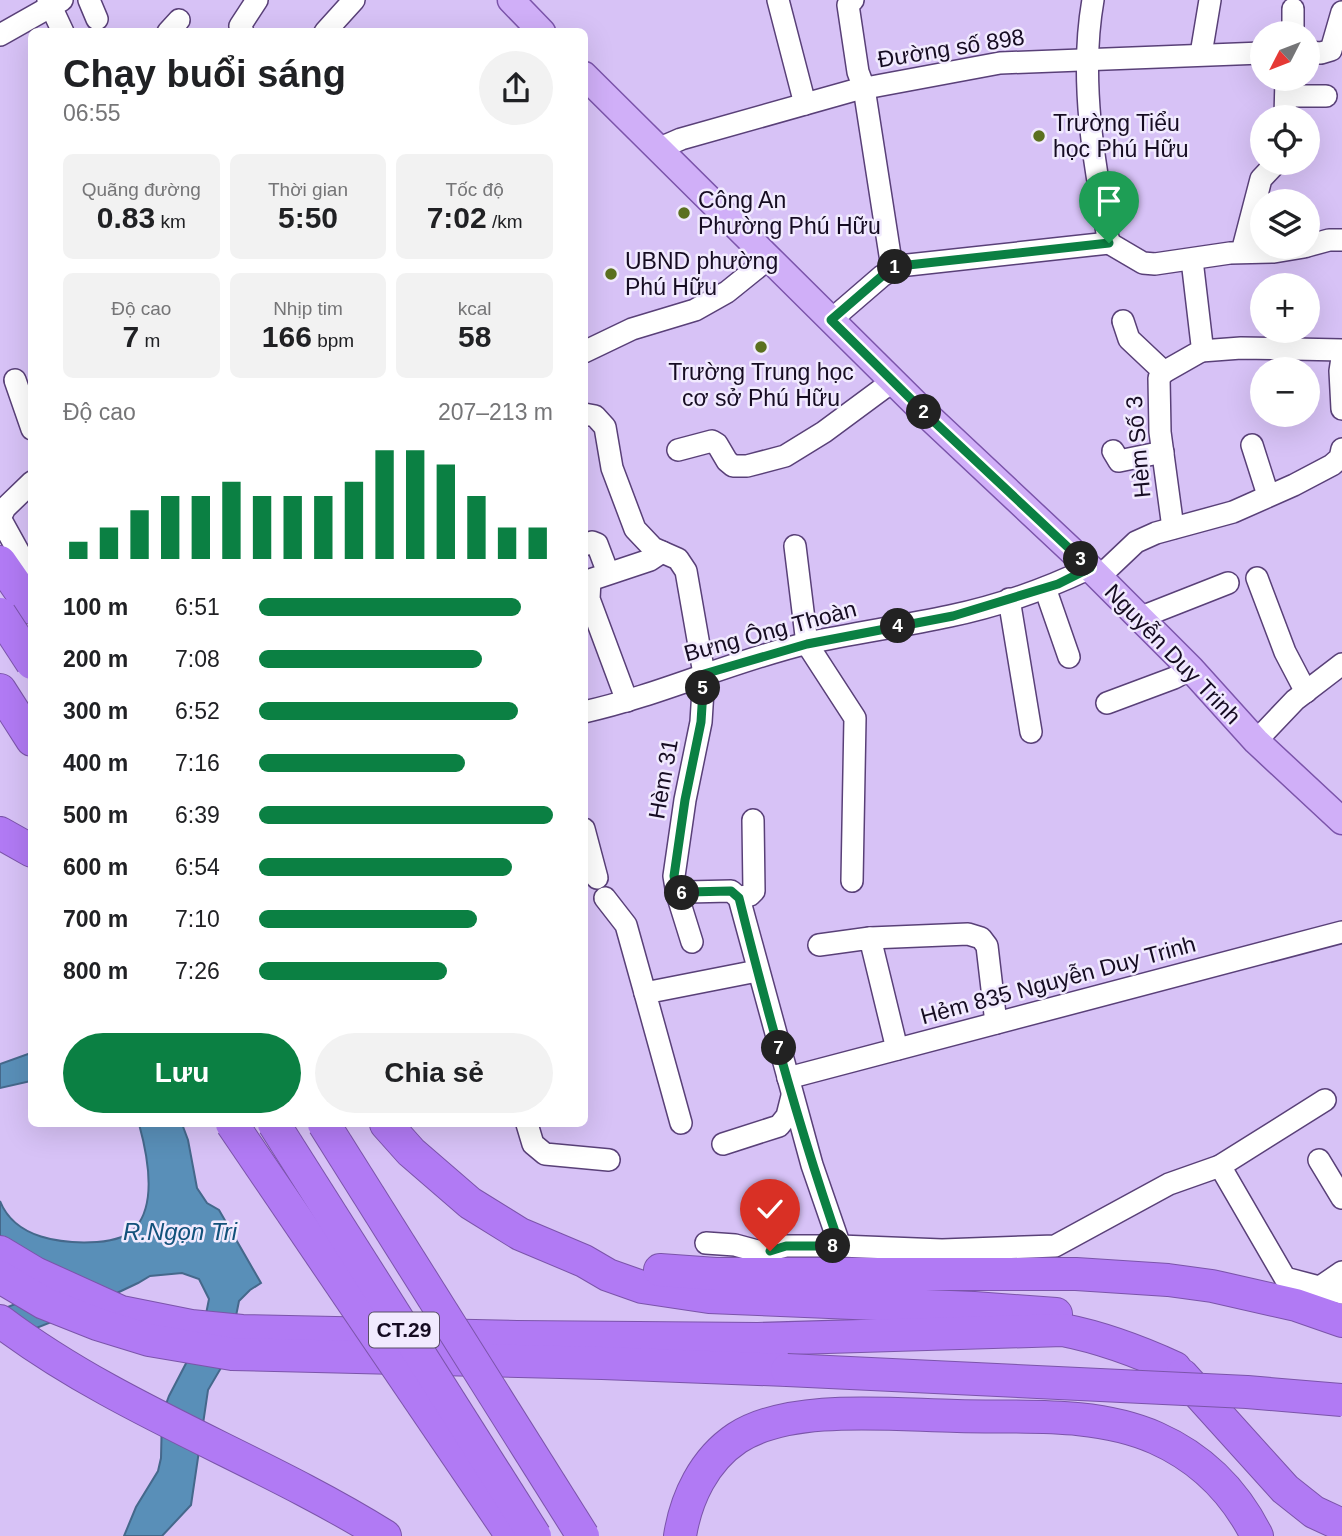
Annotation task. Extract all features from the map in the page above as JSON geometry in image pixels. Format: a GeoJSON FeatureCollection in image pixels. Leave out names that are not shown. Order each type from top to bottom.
{"type":"FeatureCollection","features":[{"type":"Feature","properties":{"kind":"highway"},"geometry":{"type":"LineString","coordinates":[[0,562],[28,602]]}},
{"type":"Feature","properties":{"kind":"highway"},"geometry":{"type":"LineString","coordinates":[[0,614],[28,657]]}},
{"type":"Feature","properties":{"kind":"highway"},"geometry":{"type":"LineString","coordinates":[[0,690],[28,734]]}},
{"type":"Feature","properties":{"kind":"highway"},"geometry":{"type":"LineString","coordinates":[[0,833],[28,849]]}},
{"type":"Feature","properties":{"kind":"highway"},"geometry":{"type":"LineString","coordinates":[[234,1127],[512,1536]]}},
{"type":"Feature","properties":{"kind":"highway","name":"CT.29"},"geometry":{"type":"LineString","coordinates":[[276,1127],[535,1536]]}},
{"type":"Feature","properties":{"kind":"highway","name":"CT.29"},"geometry":{"type":"LineString","coordinates":[[326,1127],[583,1536]]}},
{"type":"Feature","properties":{"kind":"highway"},"geometry":{"type":"LineString","coordinates":[[389,1127],[411,1152],[470,1203],[520,1234],[584,1261],[608,1275],[642,1287],[709,1297],[1039,1311],[1080,1318],[1136,1341],[1175,1368],[1284,1489],[1314,1513],[1342,1525]]}},
{"type":"Feature","properties":{"kind":"highway"},"geometry":{"type":"LineString","coordinates":[[0,1251],[59,1285],[189,1337]]}},
{"type":"Feature","properties":{"kind":"highway"},"geometry":{"type":"LineString","coordinates":[[584,1261],[605,1261],[643,1269],[716,1275],[1076,1274],[1168,1280],[1212,1286],[1296,1305],[1342,1321]]}},
{"type":"Feature","properties":{"kind":"highway"},"geometry":{"type":"LineString","coordinates":[[0,1277],[44,1303],[97,1324],[149,1340],[189,1337],[237,1343],[602,1363],[1247,1392],[1342,1400]]}},
{"type":"Feature","properties":{"kind":"highway"},"geometry":{"type":"LineString","coordinates":[[0,1321],[75,1372],[274,1474],[385,1536]]}},
{"type":"Feature","properties":{"kind":"highway"},"geometry":{"type":"LineString","coordinates":[[237,1343],[517,1337],[758,1339],[1063,1330],[1097,1336],[1132,1348],[1175,1368]]}},
{"type":"Feature","properties":{"kind":"highway"},"geometry":{"type":"LineString","coordinates":[[680,1536],[685,1509],[697,1481],[717,1454],[738,1437],[763,1425],[838,1413],[1066,1419],[1119,1425],[1154,1437],[1185,1452],[1217,1478],[1247,1516],[1256,1536]]}},
{"type":"Feature","properties":{"kind":"main road"},"geometry":{"type":"LineString","coordinates":[[511,0],[538,28]]}},
{"type":"Feature","properties":{"kind":"main road","name":"Nguyễn Duy Trinh"},"geometry":{"type":"LineString","coordinates":[[588,79],[768,259],[1191,669],[1256,741],[1342,821]]}},
{"type":"Feature","properties":{"kind":"street"},"geometry":{"type":"LineString","coordinates":[[241,28],[242,22],[257,0]]}},
{"type":"Feature","properties":{"kind":"street"},"geometry":{"type":"LineString","coordinates":[[329,28],[354,0]]}},
{"type":"Feature","properties":{"kind":"street"},"geometry":{"type":"LineString","coordinates":[[778,0],[805,104]]}},
{"type":"Feature","properties":{"kind":"street"},"geometry":{"type":"LineString","coordinates":[[853,0],[848,5],[892,268]]}},
{"type":"Feature","properties":{"kind":"street"},"geometry":{"type":"LineString","coordinates":[[1093,0],[1089,58],[1090,112],[1095,173],[1109,243]]}},
{"type":"Feature","properties":{"kind":"street"},"geometry":{"type":"LineString","coordinates":[[1201,54],[1210,0]]}},
{"type":"Feature","properties":{"kind":"street"},"geometry":{"type":"LineString","coordinates":[[0,35],[54,2],[61,28]]}},
{"type":"Feature","properties":{"kind":"street"},"geometry":{"type":"LineString","coordinates":[[1293,9],[1293,21]]}},
{"type":"Feature","properties":{"kind":"street"},"geometry":{"type":"LineString","coordinates":[[1320,53],[1331,50],[1342,12]]}},
{"type":"Feature","properties":{"kind":"street","name":"Đường số 898"},"geometry":{"type":"LineString","coordinates":[[658,149],[681,139],[864,88],[1000,63],[1250,53]]}},
{"type":"Feature","properties":{"kind":"street"},"geometry":{"type":"LineString","coordinates":[[1303,91],[1325,96]]}},
{"type":"Feature","properties":{"kind":"street"},"geometry":{"type":"LineString","coordinates":[[1242,252],[1258,185],[1265,175]]}},
{"type":"Feature","properties":{"kind":"street"},"geometry":{"type":"LineString","coordinates":[[1320,242],[1342,240]]}},
{"type":"Feature","properties":{"kind":"street"},"geometry":{"type":"LineString","coordinates":[[831,320],[892,268],[1109,243],[1143,263],[1156,264],[1250,252]]}},
{"type":"Feature","properties":{"kind":"street"},"geometry":{"type":"LineString","coordinates":[[588,350],[632,329],[695,310],[727,292],[768,259]]}},
{"type":"Feature","properties":{"kind":"street"},"geometry":{"type":"LineString","coordinates":[[1192,260],[1201,351],[1241,348],[1342,350]]}},
{"type":"Feature","properties":{"kind":"street"},"geometry":{"type":"LineString","coordinates":[[1123,321],[1129,339],[1164,372]]}},
{"type":"Feature","properties":{"kind":"street","name":"Hèm Số 3"},"geometry":{"type":"LineString","coordinates":[[1173,528],[1163,452],[1159,378],[1164,372],[1201,351]]}},
{"type":"Feature","properties":{"kind":"street"},"geometry":{"type":"LineString","coordinates":[[1342,358],[1342,410]]}},
{"type":"Feature","properties":{"kind":"street"},"geometry":{"type":"LineString","coordinates":[[15,380],[28,417]]}},
{"type":"Feature","properties":{"kind":"street"},"geometry":{"type":"LineString","coordinates":[[678,450],[712,441],[733,466],[747,466],[785,456],[824,432],[893,381]]}},
{"type":"Feature","properties":{"kind":"street","name":"Hèm 31"},"geometry":{"type":"LineString","coordinates":[[588,415],[595,416],[604,427],[612,468],[631,520],[648,543],[678,559],[686,571],[704,674],[701,722],[685,800],[674,876],[692,942]]}},
{"type":"Feature","properties":{"kind":"street"},"geometry":{"type":"LineString","coordinates":[[1252,445],[1268,495]]}},
{"type":"Feature","properties":{"kind":"street"},"geometry":{"type":"LineString","coordinates":[[1113,451],[1119,461],[1163,452]]}},
{"type":"Feature","properties":{"kind":"street","name":"Bưng Ông Thoàn"},"geometry":{"type":"LineString","coordinates":[[588,711],[807,644],[953,616],[1094,573],[1136,542],[1156,533],[1233,512],[1332,465],[1342,454]]}},
{"type":"Feature","properties":{"kind":"street"},"geometry":{"type":"LineString","coordinates":[[28,486],[5,508],[0,518],[28,569]]}},
{"type":"Feature","properties":{"kind":"street"},"geometry":{"type":"LineString","coordinates":[[588,544],[597,544],[608,573]]}},
{"type":"Feature","properties":{"kind":"street"},"geometry":{"type":"LineString","coordinates":[[795,546],[807,644],[855,718],[852,881]]}},
{"type":"Feature","properties":{"kind":"street"},"geometry":{"type":"LineString","coordinates":[[627,701],[589,599],[590,580],[650,559],[662,552]]}},
{"type":"Feature","properties":{"kind":"street"},"geometry":{"type":"LineString","coordinates":[[1257,578],[1284,652],[1306,692]]}},
{"type":"Feature","properties":{"kind":"street"},"geometry":{"type":"LineString","coordinates":[[1139,618],[1228,583]]}},
{"type":"Feature","properties":{"kind":"street"},"geometry":{"type":"LineString","coordinates":[[1045,588],[1069,657]]}},
{"type":"Feature","properties":{"kind":"street"},"geometry":{"type":"LineString","coordinates":[[1009,599],[1031,732]]}},
{"type":"Feature","properties":{"kind":"street"},"geometry":{"type":"LineString","coordinates":[[0,629],[28,622]]}},
{"type":"Feature","properties":{"kind":"street"},"geometry":{"type":"LineString","coordinates":[[1256,741],[1295,700],[1342,664]]}},
{"type":"Feature","properties":{"kind":"street"},"geometry":{"type":"LineString","coordinates":[[1107,703],[1191,669]]}},
{"type":"Feature","properties":{"kind":"street"},"geometry":{"type":"LineString","coordinates":[[739,898],[751,895],[754,891],[753,820]]}},
{"type":"Feature","properties":{"kind":"street"},"geometry":{"type":"LineString","coordinates":[[588,843],[601,888],[626,925],[681,1123]]}},
{"type":"Feature","properties":{"kind":"street"},"geometry":{"type":"LineString","coordinates":[[677,894],[731,891],[739,898],[811,1165],[840,1246]]}},
{"type":"Feature","properties":{"kind":"street","name":"Hẻm 835 Nguyễn Duy Trinh"},"geometry":{"type":"LineString","coordinates":[[790,1087],[897,1049],[1342,932]]}},
{"type":"Feature","properties":{"kind":"street"},"geometry":{"type":"LineString","coordinates":[[820,945],[870,937],[968,934],[981,938],[987,946],[996,1023]]}},
{"type":"Feature","properties":{"kind":"street"},"geometry":{"type":"LineString","coordinates":[[870,937],[897,1049]]}},
{"type":"Feature","properties":{"kind":"street"},"geometry":{"type":"LineString","coordinates":[[645,993],[757,971]]}},
{"type":"Feature","properties":{"kind":"street"},"geometry":{"type":"LineString","coordinates":[[723,1144],[779,1126],[788,1116],[790,1087]]}},
{"type":"Feature","properties":{"kind":"street"},"geometry":{"type":"LineString","coordinates":[[706,1243],[734,1245],[761,1252],[786,1246],[942,1250],[1055,1246],[1169,1184],[1220,1166],[1325,1100]]}},
{"type":"Feature","properties":{"kind":"street"},"geometry":{"type":"LineString","coordinates":[[528,1127],[533,1144],[545,1154],[609,1160]]}},
{"type":"Feature","properties":{"kind":"street"},"geometry":{"type":"LineString","coordinates":[[1319,1160],[1342,1198]]}},
{"type":"Feature","properties":{"kind":"street"},"geometry":{"type":"LineString","coordinates":[[1220,1166],[1284,1279],[1342,1293]]}},
{"type":"Feature","properties":{"kind":"street"},"geometry":{"type":"LineString","coordinates":[[1320,1287],[1342,1272]]}},
{"type":"Feature","properties":{"kind":"water"},"geometry":{"type":"Polygon","coordinates":[[[28,1054],[28,1082],[0,1088],[0,1064],[28,1054]]]}},
{"type":"Feature","properties":{"kind":"water","name":"R.Ngọn Tri"},"geometry":{"type":"Polygon","coordinates":[[[140,1127],[183,1127],[197,1188],[207,1203],[219,1210],[261,1283],[239,1301],[228,1356],[208,1390],[191,1505],[162,1536],[124,1536],[136,1507],[158,1471],[162,1415],[194,1348],[209,1299],[199,1279],[182,1273],[150,1276],[79,1311],[34,1329],[0,1310],[18,1303],[0,1260],[0,1201],[17,1224],[41,1236],[69,1242],[113,1240],[128,1234],[142,1217],[148,1191],[145,1149],[140,1127]]]}},
{"type":"Feature","properties":{"kind":"place","name":"Trường Tiểu học Phú Hữu"},"geometry":{"type":"Point","coordinates":[1039,136]}},
{"type":"Feature","properties":{"kind":"place","name":"Công An Phường Phú Hữu"},"geometry":{"type":"Point","coordinates":[684,213]}},
{"type":"Feature","properties":{"kind":"place","name":"UBND phường Phú Hữu"},"geometry":{"type":"Point","coordinates":[611,274]}},
{"type":"Feature","properties":{"kind":"place","name":"Trường Trung học cơ sở Phú Hữu"},"geometry":{"type":"Point","coordinates":[761,347]}},
{"type":"Feature","properties":{"kind":"route"},"geometry":{"type":"LineString","coordinates":[[770,1251],[786,1246],[840,1246],[811,1165],[739,898],[731,891],[677,894],[674,876],[685,800],[701,722],[704,674],[807,644],[953,616],[1058,584],[1090,568],[928,416],[831,320],[892,268],[899,266],[1109,243]]}}]}
